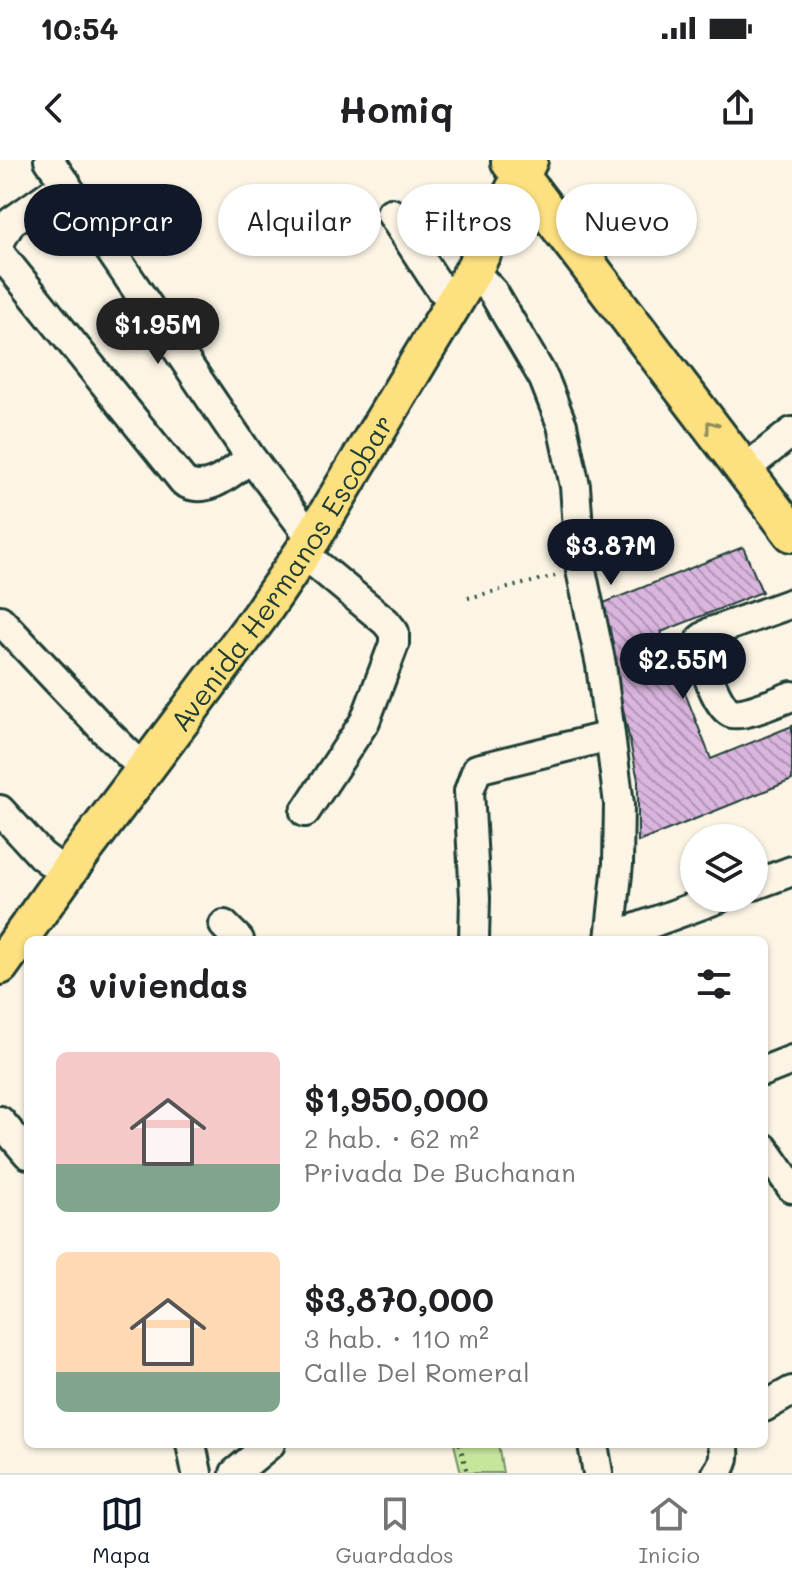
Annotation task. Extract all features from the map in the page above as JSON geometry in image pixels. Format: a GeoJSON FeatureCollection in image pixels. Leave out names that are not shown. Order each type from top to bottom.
{"type":"FeatureCollection","features":[{"type":"Feature","properties":{"kind":"main road","name":"Avenida Hermanos Escobar"},"geometry":{"type":"LineString","coordinates":[[0,966],[259,617],[307,546],[464,285],[520,166]]}},
{"type":"Feature","properties":{"kind":"main road"},"geometry":{"type":"LineString","coordinates":[[520,166],[792,533]]}},
{"type":"Feature","properties":{"kind":"street"},"geometry":{"type":"LineString","coordinates":[[0,241],[11,222],[58,171],[307,546],[394,632],[394,644],[365,721],[305,812]]}},
{"type":"Feature","properties":{"kind":"street"},"geometry":{"type":"LineString","coordinates":[[391,213],[440,288],[464,285],[493,292],[544,379],[562,425],[575,486],[581,570],[601,665],[619,804],[618,864],[610,936]]}},
{"type":"Feature","properties":{"kind":"street"},"geometry":{"type":"LineString","coordinates":[[0,248],[1,255],[184,482],[204,487],[251,458]]}},
{"type":"Feature","properties":{"kind":"street"},"geometry":{"type":"LineString","coordinates":[[744,470],[792,432]]}},
{"type":"Feature","properties":{"kind":"street"},"geometry":{"type":"LineString","coordinates":[[792,603],[711,632],[701,639],[698,648],[721,705],[730,713],[742,713],[792,696]]}},
{"type":"Feature","properties":{"kind":"street"},"geometry":{"type":"LineString","coordinates":[[0,620],[145,770]]}},
{"type":"Feature","properties":{"kind":"street"},"geometry":{"type":"LineString","coordinates":[[474,936],[469,791],[477,769],[610,736]]}},
{"type":"Feature","properties":{"kind":"street"},"geometry":{"type":"LineString","coordinates":[[0,810],[41,855],[66,874]]}},
{"type":"Feature","properties":{"kind":"street"},"geometry":{"type":"LineString","coordinates":[[768,880],[792,871]]}},
{"type":"Feature","properties":{"kind":"street"},"geometry":{"type":"LineString","coordinates":[[618,936],[682,912]]}},
{"type":"Feature","properties":{"kind":"street"},"geometry":{"type":"LineString","coordinates":[[768,1069],[792,1060]]}},
{"type":"Feature","properties":{"kind":"street"},"geometry":{"type":"LineString","coordinates":[[0,1121],[24,1149]]}},
{"type":"Feature","properties":{"kind":"street"},"geometry":{"type":"LineString","coordinates":[[768,1154],[792,1188]]}},
{"type":"Feature","properties":{"kind":"street"},"geometry":{"type":"LineString","coordinates":[[768,1405],[792,1391]]}},
{"type":"Feature","properties":{"kind":"street"},"geometry":{"type":"LineString","coordinates":[[192,1448],[197,1473]]}},
{"type":"Feature","properties":{"kind":"street"},"geometry":{"type":"LineString","coordinates":[[235,1473],[265,1448]]}},
{"type":"Feature","properties":{"kind":"street"},"geometry":{"type":"LineString","coordinates":[[594,1448],[598,1473]]}},
{"type":"Feature","properties":{"kind":"street"},"geometry":{"type":"LineString","coordinates":[[717,1473],[722,1466],[724,1448]]}},
{"type":"Feature","properties":{"kind":"path"},"geometry":{"type":"LineString","coordinates":[[468,598],[581,570]]}},
{"type":"Feature","properties":{"kind":"path"},"geometry":{"type":"LineString","coordinates":[[461,1448],[467,1473]]}},
{"type":"Feature","properties":{"kind":"green space"},"geometry":{"type":"Polygon","coordinates":[[[455,1448],[499,1448],[503,1473],[461,1473],[455,1448]]]}},
{"type":"Feature","properties":{"kind":"building"},"geometry":{"type":"Polygon","coordinates":[[[743,547],[762,592],[661,632],[711,759],[792,726],[792,780],[638,842],[638,780],[601,604],[743,547]]]}}]}
